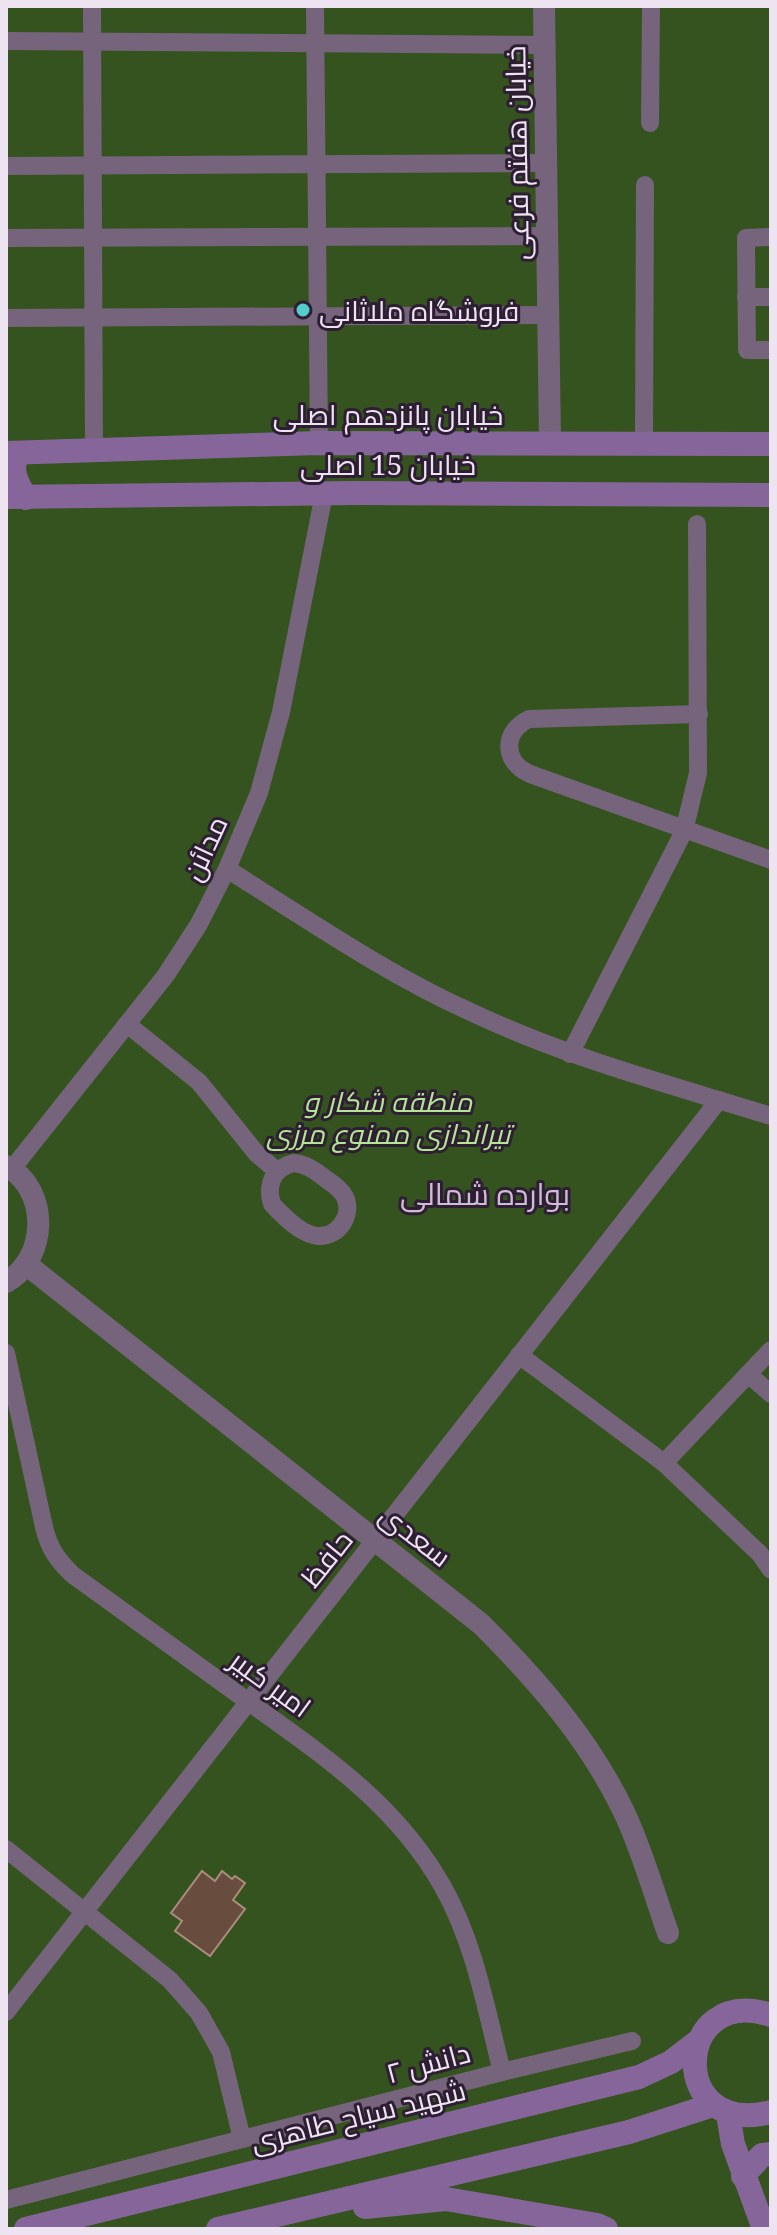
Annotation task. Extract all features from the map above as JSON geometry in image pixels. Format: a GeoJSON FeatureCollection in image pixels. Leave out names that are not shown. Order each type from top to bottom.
{"type":"FeatureCollection","features":[{"type":"Feature","properties":{"kind":"main road","name":"خیابان پانزدهم اصلی"},"geometry":{"type":"LineString","coordinates":[[12,453],[319,443],[771,444]]}},
{"type":"Feature","properties":{"kind":"main road"},"geometry":{"type":"LineString","coordinates":[[12,453],[16,498]]}},
{"type":"Feature","properties":{"kind":"main road","name":"خیابان 15 اصلی"},"geometry":{"type":"LineString","coordinates":[[16,498],[324,494],[771,495]]}},
{"type":"Feature","properties":{"kind":"main road","name":"شهید سیاح طاهری"},"geometry":{"type":"LineString","coordinates":[[26,2229],[639,2077],[671,2062],[697,2042],[703,2031],[717,2018],[735,2010],[754,2009],[771,2015]]}},
{"type":"Feature","properties":{"kind":"main road"},"geometry":{"type":"LineString","coordinates":[[697,2042],[693,2059],[695,2076],[702,2092],[720,2110],[764,2229]]}},
{"type":"Feature","properties":{"kind":"main road"},"geometry":{"type":"LineString","coordinates":[[218,2229],[720,2110],[750,2118],[771,2112]]}},
{"type":"Feature","properties":{"kind":"main road"},"geometry":{"type":"LineString","coordinates":[[743,2176],[762,2155],[771,2154]]}},
{"type":"Feature","properties":{"kind":"main road"},"geometry":{"type":"LineString","coordinates":[[271,2216],[446,2199],[606,2229]]}},
{"type":"Feature","properties":{"kind":"street"},"geometry":{"type":"LineString","coordinates":[[92,6],[94,451]]}},
{"type":"Feature","properties":{"kind":"street"},"geometry":{"type":"LineString","coordinates":[[315,6],[319,443]]}},
{"type":"Feature","properties":{"kind":"street","name":"خیابان هفتم فرعی"},"geometry":{"type":"LineString","coordinates":[[544,6],[550,443]]}},
{"type":"Feature","properties":{"kind":"street"},"geometry":{"type":"LineString","coordinates":[[650,123],[651,6]]}},
{"type":"Feature","properties":{"kind":"street"},"geometry":{"type":"LineString","coordinates":[[6,41],[545,45]]}},
{"type":"Feature","properties":{"kind":"street"},"geometry":{"type":"LineString","coordinates":[[6,166],[546,163]]}},
{"type":"Feature","properties":{"kind":"street"},"geometry":{"type":"LineString","coordinates":[[644,444],[645,185]]}},
{"type":"Feature","properties":{"kind":"street"},"geometry":{"type":"LineString","coordinates":[[6,238],[547,236]]}},
{"type":"Feature","properties":{"kind":"street"},"geometry":{"type":"LineString","coordinates":[[771,237],[746,238],[747,350],[771,350]]}},
{"type":"Feature","properties":{"kind":"street"},"geometry":{"type":"LineString","coordinates":[[746,297],[771,297]]}},
{"type":"Feature","properties":{"kind":"street"},"geometry":{"type":"LineString","coordinates":[[6,318],[548,315]]}},
{"type":"Feature","properties":{"kind":"street","name":"مدائن"},"geometry":{"type":"LineString","coordinates":[[9,1168],[166,975],[227,869],[259,793],[281,712],[324,494]]}},
{"type":"Feature","properties":{"kind":"street"},"geometry":{"type":"LineString","coordinates":[[570,1054],[684,831],[698,773],[697,524]]}},
{"type":"Feature","properties":{"kind":"street"},"geometry":{"type":"LineString","coordinates":[[699,714],[529,719],[514,729],[508,747],[514,764],[521,770],[771,860]]}},
{"type":"Feature","properties":{"kind":"street"},"geometry":{"type":"LineString","coordinates":[[227,869],[378,964],[472,1013],[570,1054],[771,1116]]}},
{"type":"Feature","properties":{"kind":"street"},"geometry":{"type":"LineString","coordinates":[[127,1024],[199,1082],[257,1154],[277,1171]]}},
{"type":"Feature","properties":{"kind":"street","name":"حافظ"},"geometry":{"type":"LineString","coordinates":[[6,2012],[719,1100]]}},
{"type":"Feature","properties":{"kind":"street"},"geometry":{"type":"LineString","coordinates":[[293,1163],[302,1164],[341,1190],[347,1207],[342,1225],[327,1235],[309,1234],[278,1210],[272,1204],[269,1186],[277,1171],[293,1163]]}},
{"type":"Feature","properties":{"kind":"street"},"geometry":{"type":"LineString","coordinates":[[6,1282],[26,1264],[36,1246],[40,1225],[36,1204],[27,1185],[9,1168]]}},
{"type":"Feature","properties":{"kind":"street","name":"سعدی"},"geometry":{"type":"LineString","coordinates":[[26,1264],[481,1624],[531,1673],[575,1727],[606,1777],[625,1815],[668,1933]]}},
{"type":"Feature","properties":{"kind":"street"},"geometry":{"type":"LineString","coordinates":[[664,1463],[771,1350]]}},
{"type":"Feature","properties":{"kind":"street","name":"امیر کبیر"},"geometry":{"type":"LineString","coordinates":[[6,1353],[44,1527],[49,1545],[59,1562],[366,1789],[407,1834],[443,1886],[469,1942],[502,2072]]}},
{"type":"Feature","properties":{"kind":"street"},"geometry":{"type":"LineString","coordinates":[[519,1355],[664,1463],[760,1554],[771,1570]]}},
{"type":"Feature","properties":{"kind":"street"},"geometry":{"type":"LineString","coordinates":[[748,1374],[771,1394]]}},
{"type":"Feature","properties":{"kind":"street"},"geometry":{"type":"LineString","coordinates":[[6,1849],[170,1980],[199,2013],[221,2052],[242,2139]]}},
{"type":"Feature","properties":{"kind":"street","name":"دانش ۲"},"geometry":{"type":"LineString","coordinates":[[6,2200],[632,2041]]}},
{"type":"Feature","properties":{"kind":"green space","name":"منطقه شکار و تیراندازی ممنوع مرزی"},"geometry":{"type":"Polygon","coordinates":[[[6,6],[771,6],[771,2229],[6,2229],[6,6]]]}},
{"type":"Feature","properties":{"kind":"building"},"geometry":{"type":"Polygon","coordinates":[[[202,1871],[215,1881],[222,1871],[232,1879],[235,1876],[245,1883],[233,1900],[245,1909],[210,1956],[175,1931],[182,1921],[171,1913],[202,1871]]]}},
{"type":"Feature","properties":{"kind":"place","name":"فروشگاه ملاثانی"},"geometry":{"type":"Point","coordinates":[303,310]}},
{"type":"Feature","properties":{"kind":"district","name":"بوارده شمالی"},"geometry":{"type":"Point","coordinates":[485,1193]}}]}
